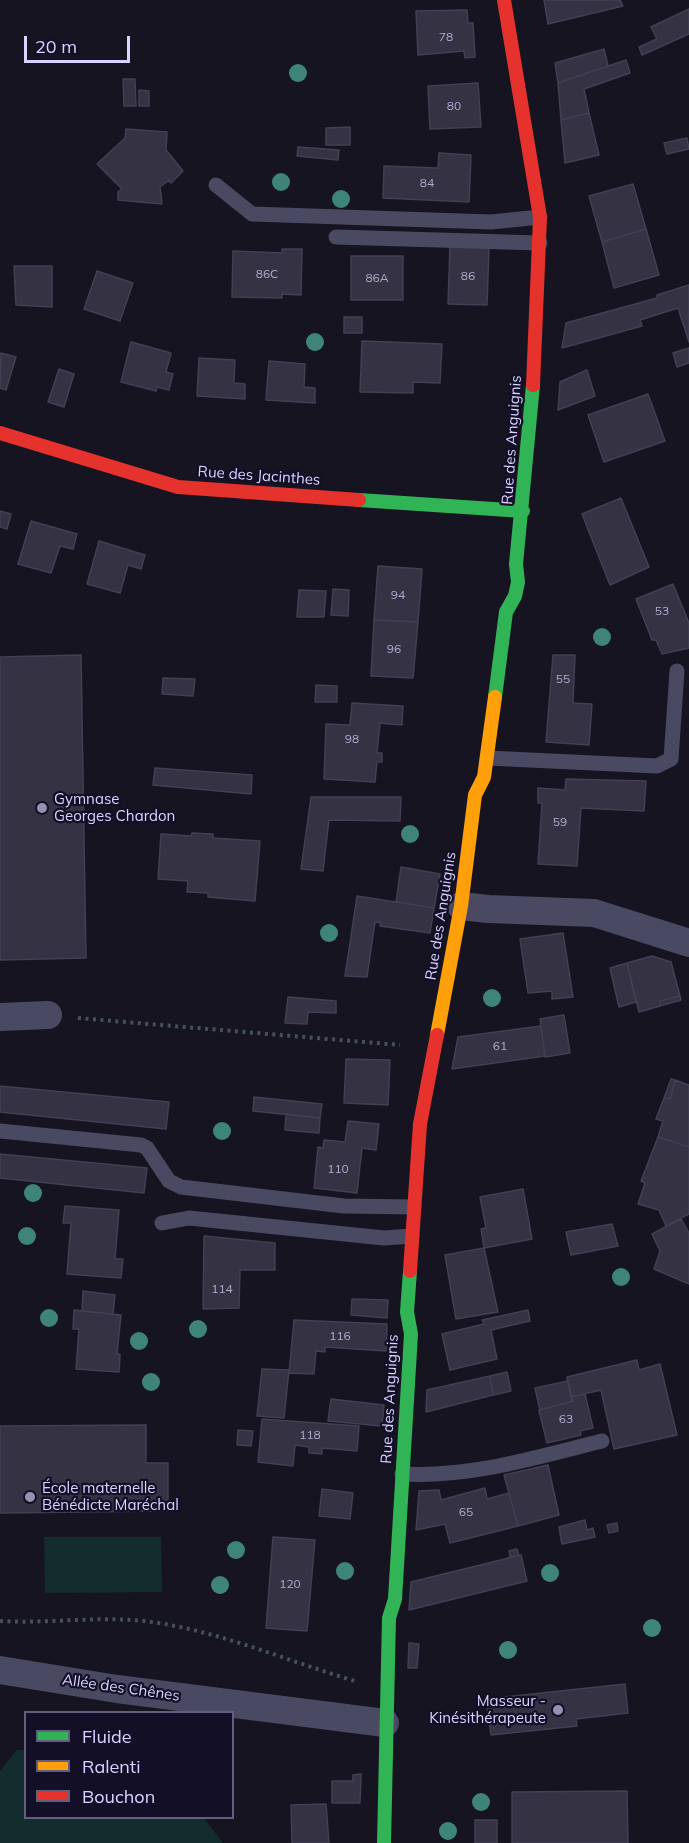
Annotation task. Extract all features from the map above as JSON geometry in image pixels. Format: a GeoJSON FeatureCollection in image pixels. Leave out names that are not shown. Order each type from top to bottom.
{"type":"FeatureCollection","features":[{"type":"Feature","properties":{"kind":"street","name":"Rue des Anguignis"},"geometry":{"type":"LineString","coordinates":[[384,1843],[389,1618],[395,1599],[411,1334],[407,1312],[420,1124],[461,906],[474,795],[484,777],[506,612],[515,596],[518,582],[516,564],[523,511],[537,331],[540,218],[504,0]]}},
{"type":"Feature","properties":{"kind":"street","name":"Rue des Jacinthes"},"geometry":{"type":"LineString","coordinates":[[0,433],[177,487],[523,511]]}},
{"type":"Feature","properties":{"kind":"street"},"geometry":{"type":"LineString","coordinates":[[461,906],[594,913],[689,943]]}},
{"type":"Feature","properties":{"kind":"street"},"geometry":{"type":"LineString","coordinates":[[0,1017],[48,1015]]}},
{"type":"Feature","properties":{"kind":"street","name":"Allée des Chênes"},"geometry":{"type":"LineString","coordinates":[[0,1670],[117,1689],[385,1723]]}},
{"type":"Feature","properties":{"kind":"lane"},"geometry":{"type":"LineString","coordinates":[[216,185],[252,214],[491,222],[540,218]]}},
{"type":"Feature","properties":{"kind":"lane"},"geometry":{"type":"LineString","coordinates":[[336,237],[540,243]]}},
{"type":"Feature","properties":{"kind":"lane"},"geometry":{"type":"LineString","coordinates":[[487,758],[657,766],[671,759],[677,671]]}},
{"type":"Feature","properties":{"kind":"lane"},"geometry":{"type":"LineString","coordinates":[[0,1131],[141,1145],[147,1148],[169,1181],[181,1187],[344,1206],[414,1207]]}},
{"type":"Feature","properties":{"kind":"lane"},"geometry":{"type":"LineString","coordinates":[[162,1223],[189,1218],[384,1238],[412,1236]]}},
{"type":"Feature","properties":{"kind":"lane"},"geometry":{"type":"LineString","coordinates":[[402,1474],[429,1475],[512,1464],[602,1441]]}},
{"type":"Feature","properties":{"kind":"path"},"geometry":{"type":"LineString","coordinates":[[48,1015],[408,1046]]}},
{"type":"Feature","properties":{"kind":"path"},"geometry":{"type":"LineString","coordinates":[[0,1621],[31,1623],[131,1620],[190,1628],[359,1683]]}},
{"type":"Feature","properties":{"kind":"green space"},"geometry":{"type":"Polygon","coordinates":[[[44,1537],[161,1537],[162,1592],[45,1593],[44,1537]]]}},
{"type":"Feature","properties":{"kind":"green space"},"geometry":{"type":"Polygon","coordinates":[[[17,1750],[24,1750],[24,1819],[205,1819],[223,1843],[0,1843],[0,1771],[17,1750]]]}},
{"type":"Feature","properties":{"kind":"building"},"geometry":{"type":"Polygon","coordinates":[[[544,0],[620,0],[623,6],[548,24],[544,0]]]}},
{"type":"Feature","properties":{"kind":"building"},"geometry":{"type":"Polygon","coordinates":[[[689,9],[689,34],[642,55],[639,47],[657,39],[651,27],[689,9]]]}},
{"type":"Feature","properties":{"kind":"building"},"geometry":{"type":"Polygon","coordinates":[[[467,10],[468,23],[473,23],[475,57],[465,58],[464,51],[418,55],[416,11],[467,10]]]}},
{"type":"Feature","properties":{"kind":"building"},"geometry":{"type":"Polygon","coordinates":[[[604,49],[608,66],[558,83],[555,63],[604,49]]]}},
{"type":"Feature","properties":{"kind":"building"},"geometry":{"type":"Polygon","coordinates":[[[626,60],[630,73],[584,89],[589,113],[561,120],[558,83],[626,60]]]}},
{"type":"Feature","properties":{"kind":"building"},"geometry":{"type":"Polygon","coordinates":[[[123,79],[135,79],[136,106],[124,106],[123,79]]]}},
{"type":"Feature","properties":{"kind":"building"},"geometry":{"type":"Polygon","coordinates":[[[478,83],[481,127],[430,129],[428,86],[478,83]]]}},
{"type":"Feature","properties":{"kind":"building"},"geometry":{"type":"Polygon","coordinates":[[[139,90],[149,91],[149,106],[139,106],[139,90]]]}},
{"type":"Feature","properties":{"kind":"building"},"geometry":{"type":"Polygon","coordinates":[[[589,113],[599,155],[565,163],[561,120],[589,113]]]}},
{"type":"Feature","properties":{"kind":"building"},"geometry":{"type":"Polygon","coordinates":[[[350,127],[350,145],[326,145],[326,128],[350,127]]]}},
{"type":"Feature","properties":{"kind":"building"},"geometry":{"type":"Polygon","coordinates":[[[126,129],[167,132],[166,150],[183,171],[171,183],[169,180],[160,187],[162,204],[118,200],[118,192],[122,189],[97,164],[125,138],[126,129]]]}},
{"type":"Feature","properties":{"kind":"building"},"geometry":{"type":"Polygon","coordinates":[[[687,138],[689,149],[667,154],[664,143],[687,138]]]}},
{"type":"Feature","properties":{"kind":"building"},"geometry":{"type":"Polygon","coordinates":[[[298,147],[339,150],[338,160],[297,156],[298,147]]]}},
{"type":"Feature","properties":{"kind":"building"},"geometry":{"type":"Polygon","coordinates":[[[439,153],[471,155],[469,202],[383,198],[384,166],[438,168],[439,153]]]}},
{"type":"Feature","properties":{"kind":"building"},"geometry":{"type":"Polygon","coordinates":[[[633,184],[646,229],[602,242],[589,196],[633,184]]]}},
{"type":"Feature","properties":{"kind":"building"},"geometry":{"type":"Polygon","coordinates":[[[646,229],[659,275],[614,288],[602,242],[646,229]]]}},
{"type":"Feature","properties":{"kind":"building"},"geometry":{"type":"Polygon","coordinates":[[[450,245],[489,248],[487,305],[448,304],[450,245]]]}},
{"type":"Feature","properties":{"kind":"building"},"geometry":{"type":"Polygon","coordinates":[[[282,249],[302,249],[301,295],[282,294],[282,298],[232,297],[233,251],[282,253],[282,249]]]}},
{"type":"Feature","properties":{"kind":"building"},"geometry":{"type":"Polygon","coordinates":[[[351,256],[403,256],[403,300],[351,300],[351,256]]]}},
{"type":"Feature","properties":{"kind":"building"},"geometry":{"type":"Polygon","coordinates":[[[14,266],[52,266],[52,307],[16,305],[14,266]]]}},
{"type":"Feature","properties":{"kind":"building"},"geometry":{"type":"Polygon","coordinates":[[[97,271],[133,283],[120,321],[84,309],[97,271]]]}},
{"type":"Feature","properties":{"kind":"building"},"geometry":{"type":"Polygon","coordinates":[[[689,285],[689,342],[678,308],[640,320],[642,326],[562,348],[566,323],[657,298],[657,295],[689,285]]]}},
{"type":"Feature","properties":{"kind":"building"},"geometry":{"type":"Polygon","coordinates":[[[344,317],[362,317],[362,333],[344,333],[344,317]]]}},
{"type":"Feature","properties":{"kind":"building"},"geometry":{"type":"Polygon","coordinates":[[[362,341],[442,344],[440,383],[413,382],[413,393],[360,392],[362,341]]]}},
{"type":"Feature","properties":{"kind":"building"},"geometry":{"type":"Polygon","coordinates":[[[131,342],[171,353],[166,372],[173,374],[169,390],[157,387],[156,391],[121,382],[131,342]]]}},
{"type":"Feature","properties":{"kind":"building"},"geometry":{"type":"Polygon","coordinates":[[[689,348],[689,363],[677,367],[673,353],[689,348]]]}},
{"type":"Feature","properties":{"kind":"building"},"geometry":{"type":"Polygon","coordinates":[[[1,353],[16,357],[6,390],[0,388],[1,353]]]}},
{"type":"Feature","properties":{"kind":"building"},"geometry":{"type":"Polygon","coordinates":[[[199,358],[235,360],[234,383],[245,384],[245,399],[197,396],[199,358]]]}},
{"type":"Feature","properties":{"kind":"building"},"geometry":{"type":"Polygon","coordinates":[[[269,361],[305,364],[304,387],[315,388],[315,403],[266,400],[269,361]]]}},
{"type":"Feature","properties":{"kind":"building"},"geometry":{"type":"Polygon","coordinates":[[[59,369],[74,374],[64,407],[48,402],[59,369]]]}},
{"type":"Feature","properties":{"kind":"building"},"geometry":{"type":"Polygon","coordinates":[[[587,370],[595,396],[558,410],[560,382],[587,370]]]}},
{"type":"Feature","properties":{"kind":"building"},"geometry":{"type":"Polygon","coordinates":[[[648,394],[665,441],[604,462],[588,415],[648,394]]]}},
{"type":"Feature","properties":{"kind":"building"},"geometry":{"type":"Polygon","coordinates":[[[621,498],[649,567],[610,585],[582,514],[621,498]]]}},
{"type":"Feature","properties":{"kind":"building"},"geometry":{"type":"Polygon","coordinates":[[[0,511],[11,514],[7,529],[0,527],[0,511]]]}},
{"type":"Feature","properties":{"kind":"building"},"geometry":{"type":"Polygon","coordinates":[[[31,521],[77,534],[73,549],[60,546],[51,573],[18,564],[31,521]]]}},
{"type":"Feature","properties":{"kind":"building"},"geometry":{"type":"Polygon","coordinates":[[[99,541],[145,555],[141,569],[128,565],[120,593],[87,584],[99,541]]]}},
{"type":"Feature","properties":{"kind":"building"},"geometry":{"type":"Polygon","coordinates":[[[378,566],[422,569],[418,622],[374,620],[378,566]]]}},
{"type":"Feature","properties":{"kind":"building"},"geometry":{"type":"Polygon","coordinates":[[[673,584],[689,623],[689,648],[662,654],[656,640],[652,640],[636,599],[673,584]]]}},
{"type":"Feature","properties":{"kind":"building"},"geometry":{"type":"Polygon","coordinates":[[[333,589],[349,590],[348,616],[331,615],[333,589]]]}},
{"type":"Feature","properties":{"kind":"building"},"geometry":{"type":"Polygon","coordinates":[[[299,590],[326,591],[324,617],[297,617],[299,590]]]}},
{"type":"Feature","properties":{"kind":"building"},"geometry":{"type":"Polygon","coordinates":[[[374,620],[418,622],[413,678],[371,676],[374,620]]]}},
{"type":"Feature","properties":{"kind":"building","name":"Gymnase Georges Chardon"},"geometry":{"type":"Polygon","coordinates":[[[81,655],[86,958],[0,960],[0,657],[81,655]]]}},
{"type":"Feature","properties":{"kind":"building"},"geometry":{"type":"Polygon","coordinates":[[[553,655],[575,655],[573,703],[592,704],[589,745],[546,742],[553,655]]]}},
{"type":"Feature","properties":{"kind":"building"},"geometry":{"type":"Polygon","coordinates":[[[163,678],[195,679],[193,696],[162,694],[163,678]]]}},
{"type":"Feature","properties":{"kind":"building"},"geometry":{"type":"Polygon","coordinates":[[[316,685],[337,686],[337,702],[315,702],[316,685]]]}},
{"type":"Feature","properties":{"kind":"building"},"geometry":{"type":"Polygon","coordinates":[[[352,703],[403,706],[402,725],[380,723],[377,753],[382,753],[382,762],[377,762],[375,782],[324,779],[326,724],[350,725],[352,703]]]}},
{"type":"Feature","properties":{"kind":"building"},"geometry":{"type":"Polygon","coordinates":[[[155,768],[252,775],[251,794],[153,785],[155,768]]]}},
{"type":"Feature","properties":{"kind":"building"},"geometry":{"type":"Polygon","coordinates":[[[566,779],[646,781],[644,811],[581,808],[577,866],[538,864],[542,803],[538,803],[538,788],[565,790],[566,779]]]}},
{"type":"Feature","properties":{"kind":"building"},"geometry":{"type":"Polygon","coordinates":[[[311,797],[401,797],[400,821],[329,820],[323,871],[301,869],[311,797]]]}},
{"type":"Feature","properties":{"kind":"building"},"geometry":{"type":"Polygon","coordinates":[[[192,833],[213,834],[213,838],[260,841],[255,901],[208,897],[208,893],[187,892],[188,881],[158,879],[161,834],[191,836],[192,833]]]}},
{"type":"Feature","properties":{"kind":"building"},"geometry":{"type":"Polygon","coordinates":[[[401,867],[440,874],[434,908],[396,902],[401,867]]]}},
{"type":"Feature","properties":{"kind":"building"},"geometry":{"type":"Polygon","coordinates":[[[357,896],[434,908],[430,933],[380,926],[381,923],[375,922],[367,977],[345,976],[357,896]]]}},
{"type":"Feature","properties":{"kind":"building"},"geometry":{"type":"Polygon","coordinates":[[[563,933],[573,997],[552,999],[552,991],[528,993],[520,939],[563,933]]]}},
{"type":"Feature","properties":{"kind":"building"},"geometry":{"type":"Polygon","coordinates":[[[652,956],[671,962],[680,996],[660,1001],[660,1006],[639,1012],[627,963],[652,956]]]}},
{"type":"Feature","properties":{"kind":"building"},"geometry":{"type":"Polygon","coordinates":[[[627,963],[636,1002],[619,1007],[610,968],[627,963]]]}},
{"type":"Feature","properties":{"kind":"building"},"geometry":{"type":"Polygon","coordinates":[[[680,996],[681,1000],[660,1006],[660,1001],[680,996]]]}},
{"type":"Feature","properties":{"kind":"building"},"geometry":{"type":"Polygon","coordinates":[[[288,997],[336,1001],[336,1013],[308,1012],[307,1024],[285,1023],[288,997]]]}},
{"type":"Feature","properties":{"kind":"building"},"geometry":{"type":"Polygon","coordinates":[[[564,1015],[570,1053],[545,1057],[540,1019],[564,1015]]]}},
{"type":"Feature","properties":{"kind":"building"},"geometry":{"type":"Polygon","coordinates":[[[541,1026],[545,1056],[452,1069],[458,1037],[541,1026]]]}},
{"type":"Feature","properties":{"kind":"building"},"geometry":{"type":"Polygon","coordinates":[[[346,1059],[390,1060],[388,1105],[344,1103],[346,1059]]]}},
{"type":"Feature","properties":{"kind":"building"},"geometry":{"type":"Polygon","coordinates":[[[671,1079],[675,1080],[670,1099],[664,1098],[671,1079]]]}},
{"type":"Feature","properties":{"kind":"building"},"geometry":{"type":"Polygon","coordinates":[[[675,1080],[689,1085],[689,1147],[658,1137],[663,1121],[656,1119],[664,1098],[670,1099],[675,1080]]]}},
{"type":"Feature","properties":{"kind":"building"},"geometry":{"type":"Polygon","coordinates":[[[0,1086],[169,1102],[166,1129],[0,1112],[0,1086]]]}},
{"type":"Feature","properties":{"kind":"building"},"geometry":{"type":"Polygon","coordinates":[[[254,1097],[322,1104],[320,1118],[253,1111],[254,1097]]]}},
{"type":"Feature","properties":{"kind":"building"},"geometry":{"type":"Polygon","coordinates":[[[286,1114],[320,1118],[319,1133],[285,1130],[286,1114]]]}},
{"type":"Feature","properties":{"kind":"building"},"geometry":{"type":"Polygon","coordinates":[[[348,1121],[379,1124],[376,1150],[362,1148],[357,1193],[314,1188],[318,1147],[323,1148],[324,1140],[345,1142],[348,1121]]]}},
{"type":"Feature","properties":{"kind":"building"},"geometry":{"type":"Polygon","coordinates":[[[658,1137],[689,1147],[689,1214],[666,1226],[659,1210],[638,1204],[645,1183],[641,1181],[658,1137]]]}},
{"type":"Feature","properties":{"kind":"building"},"geometry":{"type":"Polygon","coordinates":[[[0,1154],[147,1168],[144,1193],[0,1178],[0,1154]]]}},
{"type":"Feature","properties":{"kind":"building"},"geometry":{"type":"Polygon","coordinates":[[[523,1189],[532,1239],[484,1248],[481,1229],[486,1228],[480,1197],[523,1189]]]}},
{"type":"Feature","properties":{"kind":"building"},"geometry":{"type":"Polygon","coordinates":[[[65,1206],[119,1210],[115,1259],[123,1259],[121,1278],[67,1274],[71,1223],[63,1223],[65,1206]]]}},
{"type":"Feature","properties":{"kind":"building"},"geometry":{"type":"Polygon","coordinates":[[[681,1219],[689,1233],[689,1284],[654,1269],[660,1251],[652,1234],[681,1219]]]}},
{"type":"Feature","properties":{"kind":"building"},"geometry":{"type":"Polygon","coordinates":[[[612,1224],[618,1246],[571,1255],[566,1232],[612,1224]]]}},
{"type":"Feature","properties":{"kind":"building"},"geometry":{"type":"Polygon","coordinates":[[[204,1236],[275,1243],[275,1270],[240,1270],[239,1308],[203,1309],[204,1236]]]}},
{"type":"Feature","properties":{"kind":"building"},"geometry":{"type":"Polygon","coordinates":[[[484,1248],[498,1312],[456,1319],[445,1255],[484,1248]]]}},
{"type":"Feature","properties":{"kind":"building"},"geometry":{"type":"Polygon","coordinates":[[[83,1291],[115,1295],[113,1314],[82,1311],[83,1291]]]}},
{"type":"Feature","properties":{"kind":"building"},"geometry":{"type":"Polygon","coordinates":[[[352,1299],[388,1300],[387,1318],[351,1315],[352,1299]]]}},
{"type":"Feature","properties":{"kind":"building"},"geometry":{"type":"Polygon","coordinates":[[[74,1310],[121,1315],[117,1354],[120,1354],[119,1372],[76,1369],[79,1329],[73,1329],[74,1310]]]}},
{"type":"Feature","properties":{"kind":"building"},"geometry":{"type":"Polygon","coordinates":[[[528,1310],[530,1321],[491,1330],[497,1359],[450,1370],[442,1334],[484,1324],[482,1320],[528,1310]]]}},
{"type":"Feature","properties":{"kind":"building"},"geometry":{"type":"Polygon","coordinates":[[[294,1320],[387,1324],[386,1351],[325,1347],[325,1352],[316,1351],[314,1374],[289,1373],[294,1320]]]}},
{"type":"Feature","properties":{"kind":"building"},"geometry":{"type":"Polygon","coordinates":[[[637,1360],[639,1370],[660,1364],[677,1435],[614,1449],[601,1390],[571,1397],[567,1377],[637,1360]]]}},
{"type":"Feature","properties":{"kind":"building"},"geometry":{"type":"Polygon","coordinates":[[[262,1369],[289,1370],[284,1418],[257,1416],[262,1369]]]}},
{"type":"Feature","properties":{"kind":"building"},"geometry":{"type":"Polygon","coordinates":[[[507,1372],[511,1391],[493,1395],[490,1376],[507,1372]]]}},
{"type":"Feature","properties":{"kind":"building"},"geometry":{"type":"Polygon","coordinates":[[[490,1376],[493,1395],[426,1412],[427,1390],[490,1376]]]}},
{"type":"Feature","properties":{"kind":"building"},"geometry":{"type":"Polygon","coordinates":[[[568,1381],[573,1401],[540,1410],[535,1388],[568,1381]]]}},
{"type":"Feature","properties":{"kind":"building"},"geometry":{"type":"Polygon","coordinates":[[[585,1394],[593,1428],[580,1431],[581,1435],[547,1443],[539,1410],[573,1401],[571,1397],[585,1394]]]}},
{"type":"Feature","properties":{"kind":"building"},"geometry":{"type":"Polygon","coordinates":[[[331,1399],[384,1405],[382,1426],[328,1421],[331,1399]]]}},
{"type":"Feature","properties":{"kind":"building"},"geometry":{"type":"Polygon","coordinates":[[[262,1419],[359,1426],[357,1451],[322,1448],[322,1454],[309,1453],[309,1447],[295,1445],[293,1466],[258,1462],[262,1419]]]}},
{"type":"Feature","properties":{"kind":"building"},"geometry":{"type":"Polygon","coordinates":[[[146,1425],[146,1463],[168,1463],[168,1511],[0,1513],[0,1426],[146,1425]]]}},
{"type":"Feature","properties":{"kind":"building"},"geometry":{"type":"Polygon","coordinates":[[[238,1430],[253,1431],[251,1446],[237,1445],[238,1430]]]}},
{"type":"Feature","properties":{"kind":"building"},"geometry":{"type":"Polygon","coordinates":[[[548,1465],[559,1515],[518,1526],[504,1475],[548,1465]]]}},
{"type":"Feature","properties":{"kind":"building"},"geometry":{"type":"Polygon","coordinates":[[[485,1488],[487,1499],[509,1493],[518,1526],[450,1543],[445,1524],[416,1530],[419,1491],[439,1490],[441,1500],[485,1488]]]}},
{"type":"Feature","properties":{"kind":"building"},"geometry":{"type":"Polygon","coordinates":[[[322,1489],[353,1493],[350,1519],[319,1516],[322,1489]]]}},
{"type":"Feature","properties":{"kind":"building"},"geometry":{"type":"Polygon","coordinates":[[[585,1520],[587,1530],[593,1528],[595,1537],[562,1544],[559,1527],[585,1520]]]}},
{"type":"Feature","properties":{"kind":"building"},"geometry":{"type":"Polygon","coordinates":[[[617,1523],[618,1531],[609,1533],[607,1525],[617,1523]]]}},
{"type":"Feature","properties":{"kind":"building"},"geometry":{"type":"Polygon","coordinates":[[[273,1537],[315,1540],[307,1631],[266,1628],[273,1537]]]}},
{"type":"Feature","properties":{"kind":"building"},"geometry":{"type":"Polygon","coordinates":[[[517,1549],[519,1556],[510,1557],[509,1551],[517,1549]]]}},
{"type":"Feature","properties":{"kind":"building"},"geometry":{"type":"Polygon","coordinates":[[[521,1555],[527,1581],[409,1610],[411,1582],[521,1555]]]}},
{"type":"Feature","properties":{"kind":"building"},"geometry":{"type":"Polygon","coordinates":[[[409,1643],[419,1644],[417,1668],[408,1668],[409,1643]]]}},
{"type":"Feature","properties":{"kind":"building","name":"Masseur - Kinésithérapeute"},"geometry":{"type":"Polygon","coordinates":[[[625,1684],[628,1713],[576,1719],[577,1726],[491,1735],[486,1699],[625,1684]]]}},
{"type":"Feature","properties":{"kind":"building"},"geometry":{"type":"Polygon","coordinates":[[[361,1774],[360,1803],[332,1803],[332,1781],[353,1781],[353,1775],[361,1774]]]}},
{"type":"Feature","properties":{"kind":"building"},"geometry":{"type":"Polygon","coordinates":[[[627,1791],[628,1843],[512,1843],[512,1792],[627,1791]]]}},
{"type":"Feature","properties":{"kind":"building"},"geometry":{"type":"Polygon","coordinates":[[[326,1804],[329,1843],[292,1843],[291,1805],[326,1804]]]}},
{"type":"Feature","properties":{"kind":"building"},"geometry":{"type":"Polygon","coordinates":[[[475,1820],[497,1820],[497,1843],[475,1843],[475,1820]]]}},
{"type":"Feature","properties":{"kind":"traffic: fast"},"geometry":{"type":"LineString","coordinates":[[495,697],[506,612],[515,596],[518,582],[516,564],[533,385]]}},
{"type":"Feature","properties":{"kind":"traffic: fast"},"geometry":{"type":"LineString","coordinates":[[359,500],[523,511]]}},
{"type":"Feature","properties":{"kind":"traffic: fast"},"geometry":{"type":"LineString","coordinates":[[384,1843],[389,1618],[395,1599],[411,1334],[407,1312],[410,1271]]}},
{"type":"Feature","properties":{"kind":"traffic: slow"},"geometry":{"type":"LineString","coordinates":[[437,1035],[461,906],[475,795],[484,777],[495,697]]}},
{"type":"Feature","properties":{"kind":"traffic: jam"},"geometry":{"type":"LineString","coordinates":[[504,0],[540,217],[533,385]]}},
{"type":"Feature","properties":{"kind":"traffic: jam"},"geometry":{"type":"LineString","coordinates":[[0,433],[178,487],[359,500]]}},
{"type":"Feature","properties":{"kind":"traffic: jam"},"geometry":{"type":"LineString","coordinates":[[410,1271],[420,1124],[437,1035]]}},
{"type":"Feature","properties":{"kind":"place","name":"Gymnase Georges Chardon"},"geometry":{"type":"Point","coordinates":[42,808]}},
{"type":"Feature","properties":{"kind":"place","name":"École maternelle Bénédicte Maréchal"},"geometry":{"type":"Point","coordinates":[30,1497]}},
{"type":"Feature","properties":{"kind":"place","name":"Masseur - Kinésithérapeute"},"geometry":{"type":"Point","coordinates":[558,1710]}}]}
